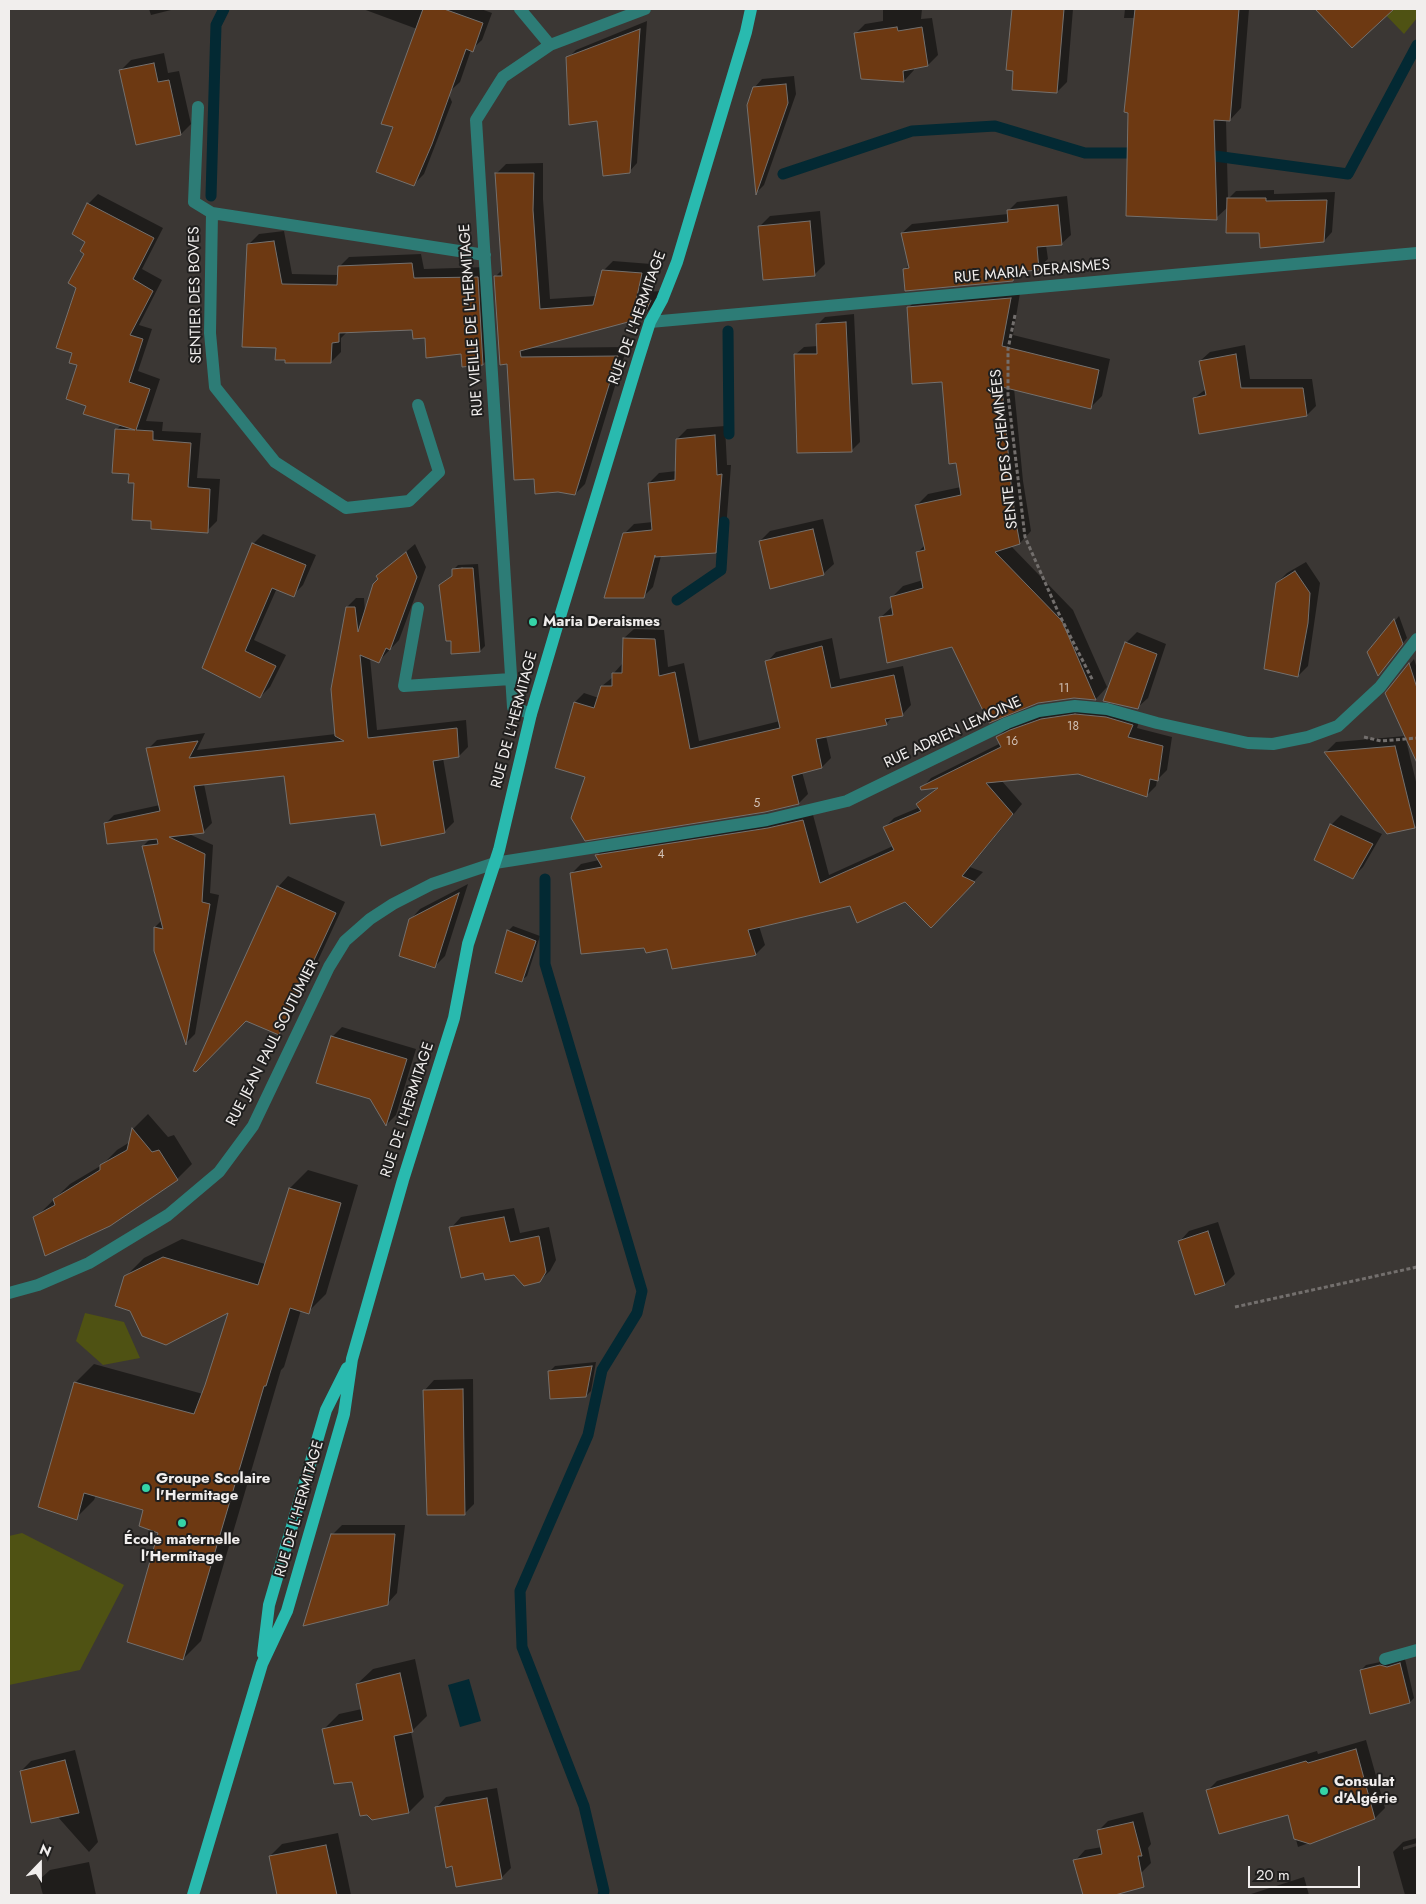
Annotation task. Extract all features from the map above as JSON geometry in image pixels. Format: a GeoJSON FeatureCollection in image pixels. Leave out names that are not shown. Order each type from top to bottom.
{"type":"FeatureCollection","features":[{"type":"Feature","properties":{"kind":"main road","name":"RUE DE L'HERMITAGE"},"geometry":{"type":"LineString","coordinates":[[193,1895],[262,1664],[287,1611],[344,1414],[352,1359],[403,1180],[454,1018],[468,944],[476,915],[495,863],[532,714],[650,322],[662,300],[677,262],[746,32],[751,9]]}},
{"type":"Feature","properties":{"kind":"main road","name":"RUE DE L'HERMITAGE"},"geometry":{"type":"LineString","coordinates":[[262,1664],[269,1605],[326,1410],[352,1359]]}},
{"type":"Feature","properties":{"kind":"street"},"geometry":{"type":"LineString","coordinates":[[520,9],[550,46]]}},
{"type":"Feature","properties":{"kind":"street","name":"RUE VIEILLE DE L'HERMITAGE"},"geometry":{"type":"LineString","coordinates":[[532,714],[513,708],[476,120],[503,77],[550,46],[646,9]]}},
{"type":"Feature","properties":{"kind":"street"},"geometry":{"type":"LineString","coordinates":[[198,107],[194,202],[212,212]]}},
{"type":"Feature","properties":{"kind":"street","name":"SENTIER DES BOVES"},"geometry":{"type":"LineString","coordinates":[[418,405],[439,472],[409,501],[346,508],[275,462],[215,387],[210,333],[212,212],[484,255]]}},
{"type":"Feature","properties":{"kind":"street","name":"RUE MARIA DERAISMES"},"geometry":{"type":"LineString","coordinates":[[650,322],[1021,290],[1417,252]]}},
{"type":"Feature","properties":{"kind":"street"},"geometry":{"type":"LineString","coordinates":[[418,608],[404,686],[511,679]]}},
{"type":"Feature","properties":{"kind":"street","name":"RUE ADRIEN LEMOINE"},"geometry":{"type":"LineString","coordinates":[[495,863],[767,820],[847,801],[1007,723],[1039,711],[1074,706],[1107,709],[1157,724],[1248,744],[1274,744],[1308,736],[1338,726],[1380,687],[1417,638]]}},
{"type":"Feature","properties":{"kind":"street","name":"RUE JEAN PAUL SOUTUMIER"},"geometry":{"type":"LineString","coordinates":[[9,1293],[38,1285],[89,1263],[168,1215],[218,1172],[253,1126],[329,967],[346,941],[370,919],[393,904],[432,884],[495,863]]}},
{"type":"Feature","properties":{"kind":"street"},"geometry":{"type":"LineString","coordinates":[[1385,1659],[1417,1650]]}},
{"type":"Feature","properties":{"kind":"path","name":"SENTE DES CHEMINÉES"},"geometry":{"type":"LineString","coordinates":[[1021,290],[1008,349],[1008,395],[1025,536],[1059,614],[1107,709]]}},
{"type":"Feature","properties":{"kind":"path"},"geometry":{"type":"LineString","coordinates":[[1338,726],[1354,735],[1382,741],[1417,738]]}},
{"type":"Feature","properties":{"kind":"path"},"geometry":{"type":"LineString","coordinates":[[1235,1307],[1417,1267]]}},
{"type":"Feature","properties":{"kind":"shaded area"},"geometry":{"type":"Polygon","coordinates":[[[1380,9],[1417,9],[1417,18],[1404,34],[1380,9]]]}},
{"type":"Feature","properties":{"kind":"shaded area"},"geometry":{"type":"Polygon","coordinates":[[[85,1313],[124,1322],[140,1358],[103,1365],[76,1341],[85,1313]]]}},
{"type":"Feature","properties":{"kind":"shaded area"},"geometry":{"type":"Polygon","coordinates":[[[22,1533],[124,1585],[80,1670],[9,1685],[9,1536],[22,1533]]]}},
{"type":"Feature","properties":{"kind":"water"},"geometry":{"type":"Polygon","coordinates":[[[469,1679],[481,1721],[460,1727],[448,1685],[469,1679]]]}},
{"type":"Feature","properties":{"kind":"building"},"geometry":{"type":"Polygon","coordinates":[[[423,9],[444,9],[483,23],[473,52],[466,49],[432,144],[414,186],[376,172],[393,127],[381,124],[423,9]]]}},
{"type":"Feature","properties":{"kind":"building"},"geometry":{"type":"Polygon","coordinates":[[[1012,9],[1064,9],[1057,93],[1012,90],[1013,71],[1006,70],[1012,9]]]}},
{"type":"Feature","properties":{"kind":"building"},"geometry":{"type":"Polygon","coordinates":[[[1135,9],[1239,9],[1230,121],[1214,120],[1217,220],[1126,216],[1128,113],[1124,112],[1135,9]]]}},
{"type":"Feature","properties":{"kind":"building"},"geometry":{"type":"Polygon","coordinates":[[[1315,9],[1394,9],[1352,48],[1315,9]]]}},
{"type":"Feature","properties":{"kind":"building"},"geometry":{"type":"Polygon","coordinates":[[[897,27],[898,31],[922,27],[928,66],[903,71],[904,82],[861,79],[854,33],[897,27]]]}},
{"type":"Feature","properties":{"kind":"building"},"geometry":{"type":"Polygon","coordinates":[[[640,29],[630,173],[603,176],[597,121],[569,125],[566,57],[640,29]]]}},
{"type":"Feature","properties":{"kind":"building"},"geometry":{"type":"Polygon","coordinates":[[[154,63],[158,82],[169,80],[181,135],[136,145],[119,70],[154,63]]]}},
{"type":"Feature","properties":{"kind":"building"},"geometry":{"type":"Polygon","coordinates":[[[786,84],[788,103],[756,195],[747,105],[753,87],[786,84]]]}},
{"type":"Feature","properties":{"kind":"building"},"geometry":{"type":"Polygon","coordinates":[[[495,173],[534,173],[533,210],[540,309],[593,305],[602,270],[642,273],[636,301],[651,300],[643,318],[520,351],[521,357],[618,356],[575,495],[558,492],[535,494],[534,479],[514,480],[507,364],[500,365],[494,276],[502,276],[495,173]]]}},
{"type":"Feature","properties":{"kind":"building"},"geometry":{"type":"Polygon","coordinates":[[[1227,198],[1266,198],[1266,201],[1327,200],[1324,242],[1260,248],[1259,233],[1226,233],[1227,198]]]}},
{"type":"Feature","properties":{"kind":"building"},"geometry":{"type":"Polygon","coordinates":[[[87,203],[154,238],[133,279],[153,291],[130,335],[143,339],[129,382],[150,389],[136,430],[153,431],[153,440],[191,443],[188,487],[210,489],[208,533],[151,529],[151,521],[132,520],[134,483],[128,483],[129,474],[112,473],[115,429],[135,430],[83,414],[86,406],[66,399],[77,365],[69,363],[72,353],[56,348],[76,288],[68,283],[84,254],[80,251],[85,242],[72,234],[87,203]]]}},
{"type":"Feature","properties":{"kind":"building"},"geometry":{"type":"Polygon","coordinates":[[[1058,205],[1062,245],[1037,247],[1039,270],[1015,272],[1013,281],[905,291],[903,269],[909,268],[901,233],[1008,222],[1007,210],[1058,205]]]}},
{"type":"Feature","properties":{"kind":"building"},"geometry":{"type":"Polygon","coordinates":[[[810,221],[815,276],[763,280],[758,226],[810,221]]]}},
{"type":"Feature","properties":{"kind":"building"},"geometry":{"type":"Polygon","coordinates":[[[274,241],[282,284],[337,285],[338,266],[412,263],[414,278],[478,277],[483,365],[462,367],[461,354],[426,358],[425,338],[413,339],[412,330],[339,333],[339,342],[332,343],[331,363],[285,363],[285,360],[275,360],[276,348],[242,347],[247,244],[274,241]]]}},
{"type":"Feature","properties":{"kind":"building"},"geometry":{"type":"Polygon","coordinates":[[[1011,298],[1002,346],[1099,370],[1091,409],[1002,387],[1012,494],[1020,544],[995,552],[1062,621],[1096,700],[1074,698],[1038,703],[989,723],[952,647],[887,663],[879,617],[893,615],[890,597],[923,588],[916,552],[925,550],[915,505],[961,495],[956,463],[949,464],[942,382],[912,384],[907,307],[1011,298]]]}},
{"type":"Feature","properties":{"kind":"building"},"geometry":{"type":"Polygon","coordinates":[[[846,322],[852,452],[797,453],[794,354],[817,354],[816,324],[846,322]]]}},
{"type":"Feature","properties":{"kind":"building"},"geometry":{"type":"Polygon","coordinates":[[[1236,354],[1241,388],[1303,388],[1307,416],[1199,434],[1193,398],[1206,395],[1199,361],[1236,354]]]}},
{"type":"Feature","properties":{"kind":"building"},"geometry":{"type":"Polygon","coordinates":[[[715,435],[717,475],[722,474],[716,553],[655,557],[655,555],[644,598],[604,598],[623,533],[652,530],[648,483],[675,480],[676,439],[715,435]]]}},
{"type":"Feature","properties":{"kind":"building"},"geometry":{"type":"Polygon","coordinates":[[[813,529],[824,575],[770,589],[759,541],[813,529]]]}},
{"type":"Feature","properties":{"kind":"building"},"geometry":{"type":"Polygon","coordinates":[[[252,543],[306,565],[294,597],[272,588],[245,651],[276,666],[260,698],[202,668],[252,543]]]}},
{"type":"Feature","properties":{"kind":"building"},"geometry":{"type":"Polygon","coordinates":[[[406,552],[417,577],[390,650],[386,648],[379,663],[360,655],[368,738],[457,728],[459,757],[433,761],[445,833],[381,846],[375,814],[290,824],[284,776],[194,786],[204,833],[169,837],[205,854],[202,902],[210,904],[186,1045],[154,951],[154,927],[163,929],[142,846],[158,844],[157,839],[107,844],[104,823],[160,811],[146,748],[198,741],[189,758],[344,741],[335,736],[331,689],[346,607],[355,607],[358,632],[373,584],[378,579],[376,576],[406,552]]]}},
{"type":"Feature","properties":{"kind":"building"},"geometry":{"type":"Polygon","coordinates":[[[473,568],[480,652],[451,654],[451,641],[446,641],[439,585],[452,576],[452,569],[473,568]]]}},
{"type":"Feature","properties":{"kind":"building"},"geometry":{"type":"Polygon","coordinates":[[[1295,571],[1310,593],[1308,623],[1298,677],[1264,669],[1276,583],[1295,571]]]}},
{"type":"Feature","properties":{"kind":"building"},"geometry":{"type":"Polygon","coordinates":[[[1394,619],[1403,644],[1378,676],[1367,652],[1394,619]]]}},
{"type":"Feature","properties":{"kind":"building"},"geometry":{"type":"Polygon","coordinates":[[[623,638],[655,639],[659,676],[675,672],[690,749],[780,728],[765,661],[822,646],[831,688],[894,675],[903,716],[885,719],[887,725],[816,739],[822,768],[792,776],[799,804],[765,812],[585,841],[571,818],[585,777],[555,768],[574,702],[594,708],[601,686],[612,686],[612,673],[622,673],[623,638]]]}},
{"type":"Feature","properties":{"kind":"building"},"geometry":{"type":"Polygon","coordinates":[[[1125,642],[1157,654],[1138,709],[1103,701],[1125,642]]]}},
{"type":"Feature","properties":{"kind":"building"},"geometry":{"type":"Polygon","coordinates":[[[1409,663],[1417,688],[1417,763],[1385,693],[1409,663]]]}},
{"type":"Feature","properties":{"kind":"building"},"geometry":{"type":"Polygon","coordinates":[[[1075,714],[1106,717],[1133,725],[1128,737],[1163,746],[1158,781],[1150,779],[1147,797],[1078,774],[986,783],[1013,814],[962,876],[975,882],[931,928],[905,902],[857,923],[850,906],[748,930],[756,955],[753,956],[672,969],[667,949],[646,953],[644,948],[581,954],[570,873],[602,867],[595,855],[768,828],[803,820],[820,883],[894,850],[883,827],[921,811],[916,804],[938,788],[921,790],[920,787],[1001,747],[996,737],[1010,730],[1041,719],[1075,714]]]}},
{"type":"Feature","properties":{"kind":"building"},"geometry":{"type":"Polygon","coordinates":[[[1395,746],[1415,828],[1387,834],[1324,752],[1395,746]]]}},
{"type":"Feature","properties":{"kind":"building"},"geometry":{"type":"Polygon","coordinates":[[[1330,824],[1373,844],[1353,879],[1314,860],[1330,824]]]}},
{"type":"Feature","properties":{"kind":"building"},"geometry":{"type":"Polygon","coordinates":[[[277,886],[336,913],[279,1035],[246,1021],[196,1072],[193,1071],[277,886]]]}},
{"type":"Feature","properties":{"kind":"building"},"geometry":{"type":"Polygon","coordinates":[[[459,893],[435,968],[399,956],[409,919],[459,893]]]}},
{"type":"Feature","properties":{"kind":"building"},"geometry":{"type":"Polygon","coordinates":[[[507,930],[536,941],[522,982],[495,973],[507,930]]]}},
{"type":"Feature","properties":{"kind":"building"},"geometry":{"type":"Polygon","coordinates":[[[331,1036],[407,1059],[386,1126],[370,1099],[316,1083],[331,1036]]]}},
{"type":"Feature","properties":{"kind":"building"},"geometry":{"type":"Polygon","coordinates":[[[132,1128],[152,1152],[159,1150],[178,1180],[110,1226],[45,1256],[33,1217],[55,1205],[53,1199],[100,1170],[100,1165],[127,1150],[132,1128]]]}},
{"type":"Feature","properties":{"kind":"building"},"geometry":{"type":"Polygon","coordinates":[[[289,1188],[341,1203],[309,1314],[290,1308],[266,1386],[264,1386],[183,1660],[127,1642],[158,1533],[139,1526],[143,1510],[84,1493],[77,1520],[38,1507],[74,1382],[194,1414],[205,1385],[228,1313],[166,1345],[142,1336],[130,1311],[115,1306],[124,1276],[163,1257],[258,1285],[289,1188]]]}},
{"type":"Feature","properties":{"kind":"building"},"geometry":{"type":"Polygon","coordinates":[[[504,1217],[510,1242],[539,1236],[546,1272],[540,1282],[524,1286],[514,1275],[485,1280],[483,1273],[461,1278],[449,1227],[504,1217]]]}},
{"type":"Feature","properties":{"kind":"building"},"geometry":{"type":"Polygon","coordinates":[[[1208,1231],[1225,1285],[1195,1295],[1178,1241],[1208,1231]]]}},
{"type":"Feature","properties":{"kind":"building"},"geometry":{"type":"Polygon","coordinates":[[[592,1366],[586,1397],[550,1399],[548,1371],[592,1366]]]}},
{"type":"Feature","properties":{"kind":"building"},"geometry":{"type":"Polygon","coordinates":[[[463,1389],[465,1515],[427,1515],[423,1390],[463,1389]]]}},
{"type":"Feature","properties":{"kind":"building"},"geometry":{"type":"Polygon","coordinates":[[[331,1534],[395,1534],[388,1605],[303,1626],[331,1534]]]}},
{"type":"Feature","properties":{"kind":"building"},"geometry":{"type":"Polygon","coordinates":[[[1400,1663],[1410,1703],[1370,1714],[1360,1670],[1380,1665],[1387,1667],[1400,1663]]]}},
{"type":"Feature","properties":{"kind":"building"},"geometry":{"type":"Polygon","coordinates":[[[400,1673],[413,1732],[394,1736],[409,1813],[372,1820],[367,1815],[360,1816],[352,1782],[334,1784],[322,1729],[363,1720],[356,1684],[400,1673]]]}},
{"type":"Feature","properties":{"kind":"building","name":"Consulat d'Algérie"},"geometry":{"type":"Polygon","coordinates":[[[1356,1749],[1375,1819],[1310,1844],[1294,1839],[1288,1815],[1219,1834],[1206,1790],[1306,1761],[1308,1763],[1356,1749]]]}},
{"type":"Feature","properties":{"kind":"building"},"geometry":{"type":"Polygon","coordinates":[[[65,1760],[79,1813],[31,1823],[20,1771],[65,1760]]]}},
{"type":"Feature","properties":{"kind":"building"},"geometry":{"type":"Polygon","coordinates":[[[487,1798],[502,1879],[456,1887],[452,1866],[446,1868],[435,1807],[487,1798]]]}},
{"type":"Feature","properties":{"kind":"building"},"geometry":{"type":"Polygon","coordinates":[[[1133,1822],[1142,1856],[1138,1856],[1144,1887],[1115,1895],[1083,1895],[1073,1860],[1102,1854],[1097,1830],[1133,1822]]]}},
{"type":"Feature","properties":{"kind":"building"},"geometry":{"type":"Polygon","coordinates":[[[326,1845],[337,1895],[277,1895],[269,1856],[326,1845]]]}},
{"type":"Feature","properties":{"kind":"waterway"},"geometry":{"type":"LineString","coordinates":[[211,196],[216,25],[224,9]]}},
{"type":"Feature","properties":{"kind":"waterway"},"geometry":{"type":"LineString","coordinates":[[1200,154],[1348,174],[1417,45]]}},
{"type":"Feature","properties":{"kind":"waterway"},"geometry":{"type":"LineString","coordinates":[[783,174],[912,131],[995,126],[1085,153],[1141,153]]}},
{"type":"Feature","properties":{"kind":"waterway"},"geometry":{"type":"LineString","coordinates":[[728,331],[729,434]]}},
{"type":"Feature","properties":{"kind":"waterway"},"geometry":{"type":"LineString","coordinates":[[677,600],[721,570],[724,522]]}},
{"type":"Feature","properties":{"kind":"waterway"},"geometry":{"type":"LineString","coordinates":[[545,879],[545,964],[642,1291],[637,1313],[602,1370],[588,1435],[520,1591],[522,1647],[584,1806],[604,1891],[603,1895]]}},
{"type":"Feature","properties":{"kind":"place","name":"Maria Deraismes"},"geometry":{"type":"Point","coordinates":[533,622]}},
{"type":"Feature","properties":{"kind":"place","name":"Groupe Scolaire l'Hermitage"},"geometry":{"type":"Point","coordinates":[146,1488]}},
{"type":"Feature","properties":{"kind":"place","name":"École maternelle l'Hermitage"},"geometry":{"type":"Point","coordinates":[182,1523]}},
{"type":"Feature","properties":{"kind":"place","name":"Consulat d'Algérie"},"geometry":{"type":"Point","coordinates":[1324,1791]}}]}
